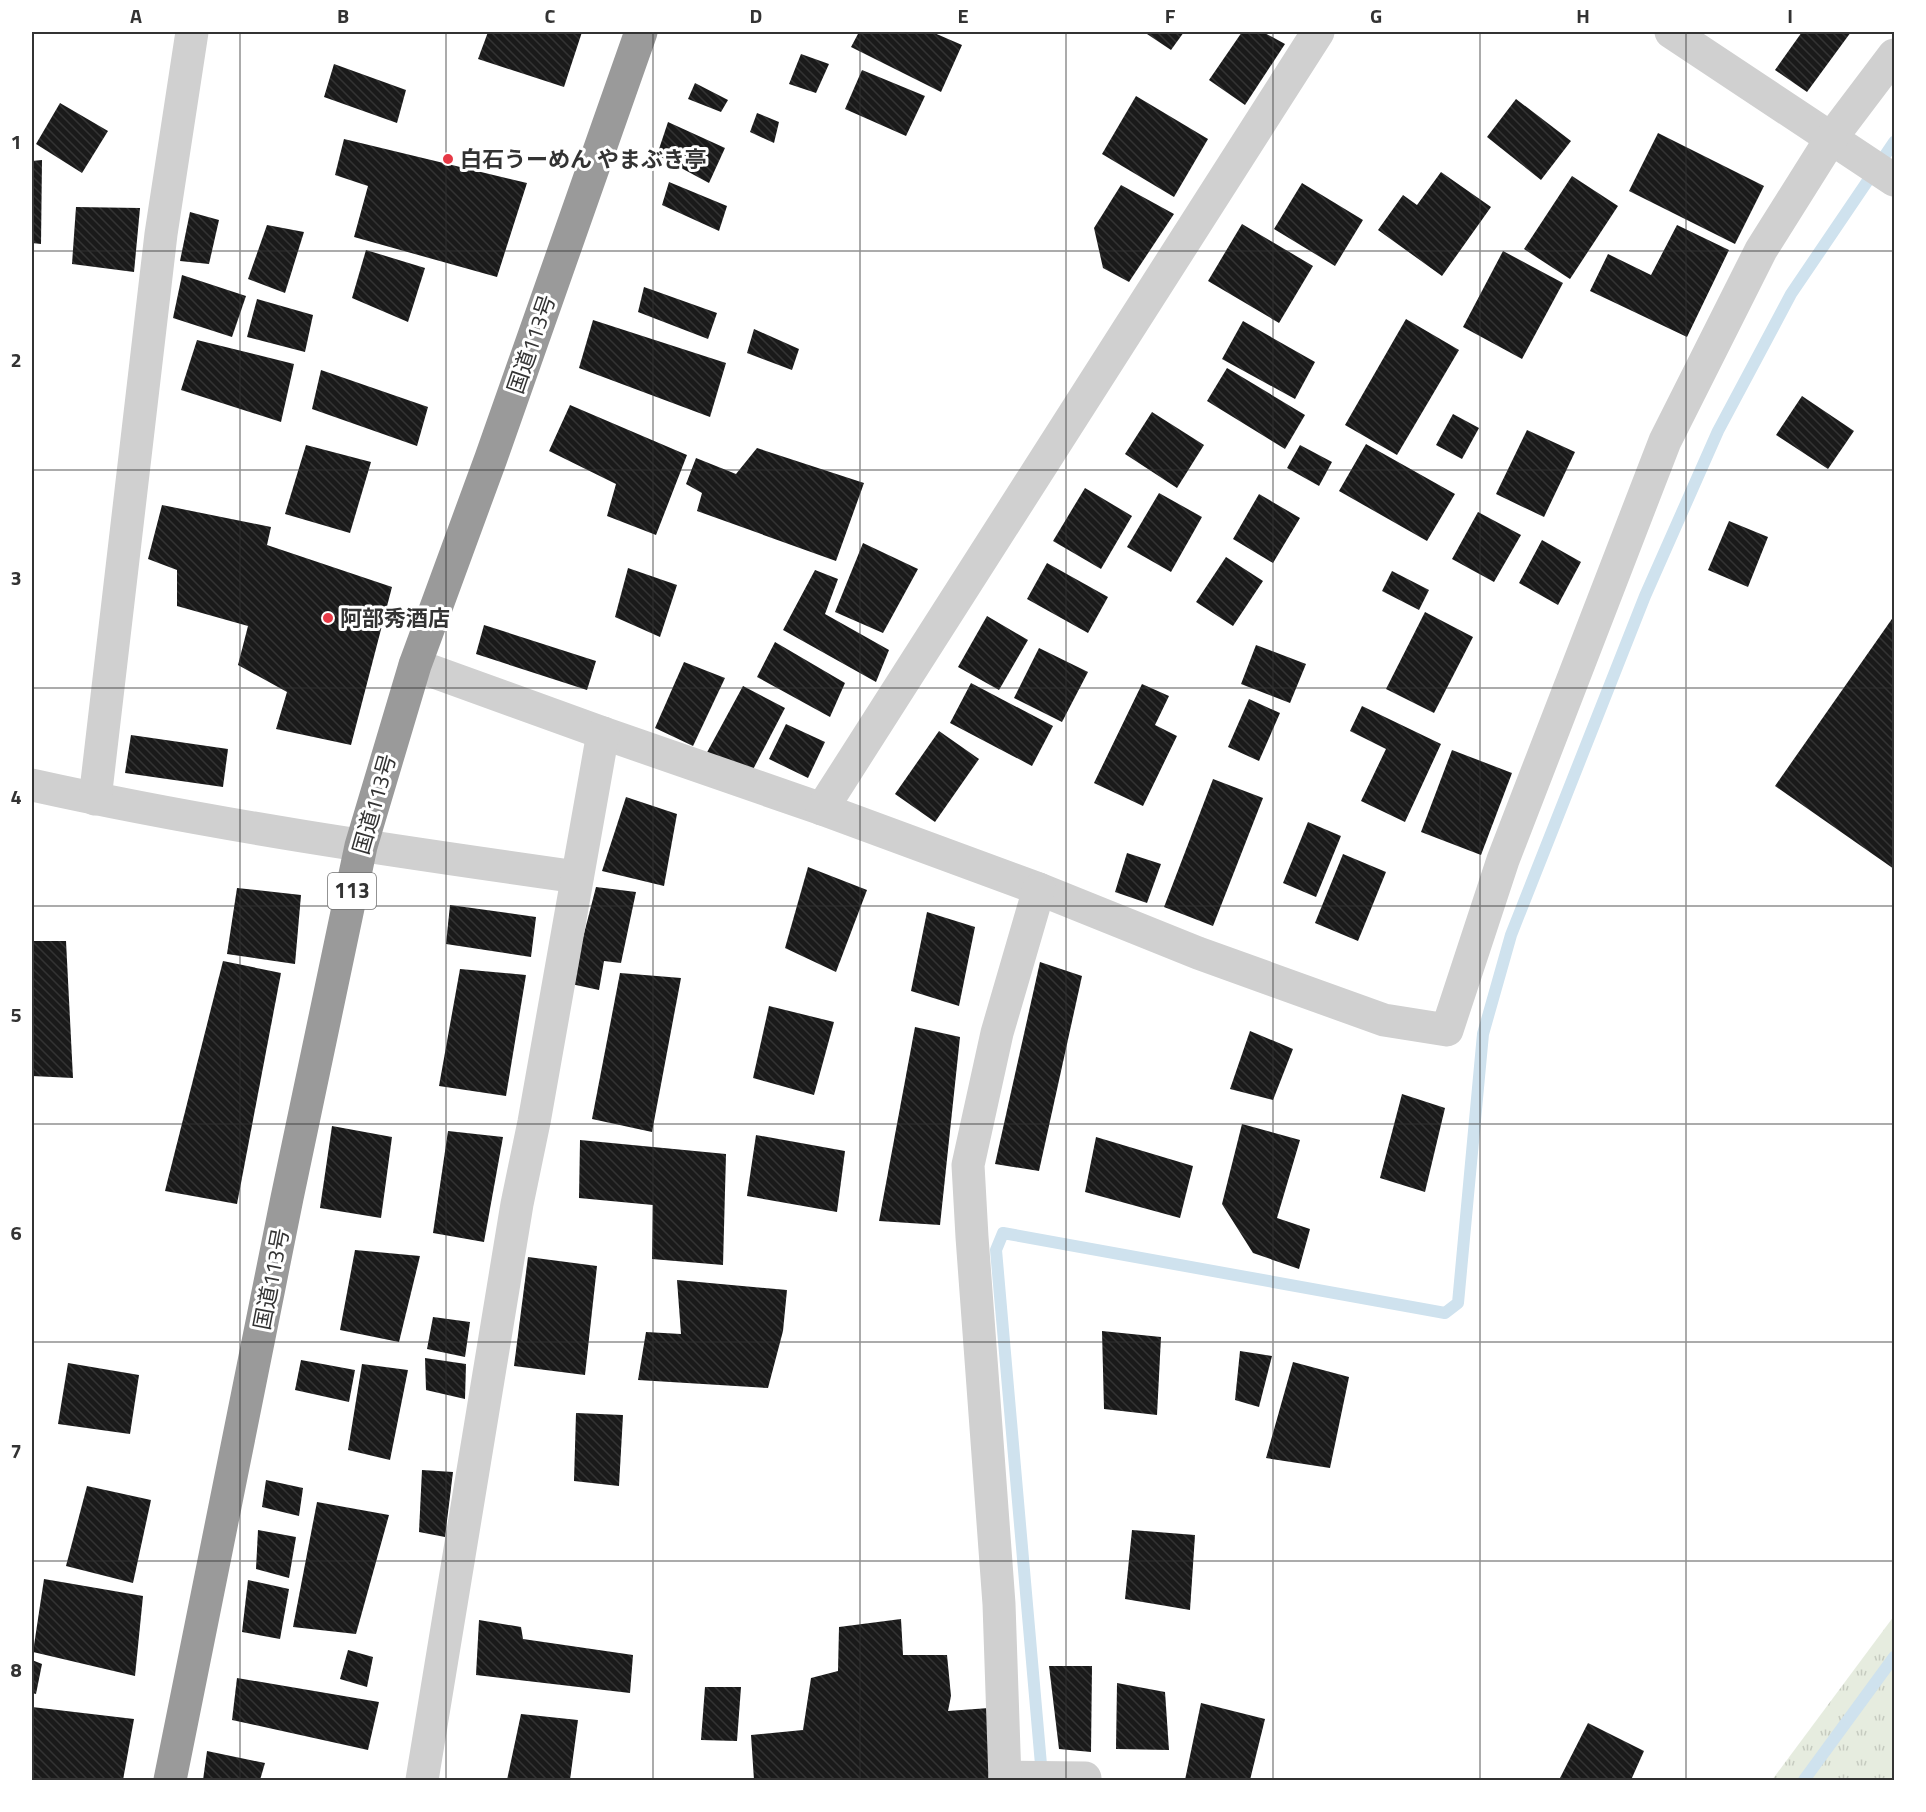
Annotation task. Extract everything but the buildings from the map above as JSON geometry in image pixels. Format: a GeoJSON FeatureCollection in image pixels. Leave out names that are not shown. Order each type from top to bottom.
{"type":"FeatureCollection","features":[{"type":"Feature","properties":{"kind":"highway","name":"国道113号"},"geometry":{"type":"LineString","coordinates":[[170,1780],[282,1221],[361,846],[415,665],[491,458],[641,32]]}},
{"type":"Feature","properties":{"kind":"street"},"geometry":{"type":"LineString","coordinates":[[95,799],[161,234],[192,32]]}},
{"type":"Feature","properties":{"kind":"street"},"geometry":{"type":"LineString","coordinates":[[822,809],[1318,32]]}},
{"type":"Feature","properties":{"kind":"street"},"geometry":{"type":"LineString","coordinates":[[1671,32],[1894,180]]}},
{"type":"Feature","properties":{"kind":"street"},"geometry":{"type":"LineString","coordinates":[[415,665],[603,734],[822,809],[1384,1020],[1448,1030],[1503,860],[1665,441],[1761,250],[1838,142],[1894,55]]}},
{"type":"Feature","properties":{"kind":"street"},"geometry":{"type":"LineString","coordinates":[[422,1780],[517,1204],[603,734]]}},
{"type":"Feature","properties":{"kind":"street"},"geometry":{"type":"LineString","coordinates":[[32,784],[95,799],[361,846],[577,877]]}},
{"type":"Feature","properties":{"kind":"street"},"geometry":{"type":"LineString","coordinates":[[1039,889],[997,1033],[968,1165],[999,1604],[1005,1779],[1085,1778]]}},
{"type":"Feature","properties":{"kind":"green space"},"geometry":{"type":"Polygon","coordinates":[[[1894,1616],[1894,1780],[1772,1780],[1894,1616]]]}},
{"type":"Feature","properties":{"kind":"waterway"},"geometry":{"type":"LineString","coordinates":[[1042,1776],[996,1250],[1003,1233],[1445,1313],[1458,1303],[1483,1034],[1511,935],[1645,596],[1718,431],[1791,294],[1894,142]]}},
{"type":"Feature","properties":{"kind":"waterway"},"geometry":{"type":"LineString","coordinates":[[1804,1780],[1894,1657]]}},
{"type":"Feature","properties":{"kind":"place","name":"白石うーめん やまぶき亭"},"geometry":{"type":"Point","coordinates":[448,159]}},
{"type":"Feature","properties":{"kind":"place","name":"阿部秀酒店"},"geometry":{"type":"Point","coordinates":[328,618]}}]}
